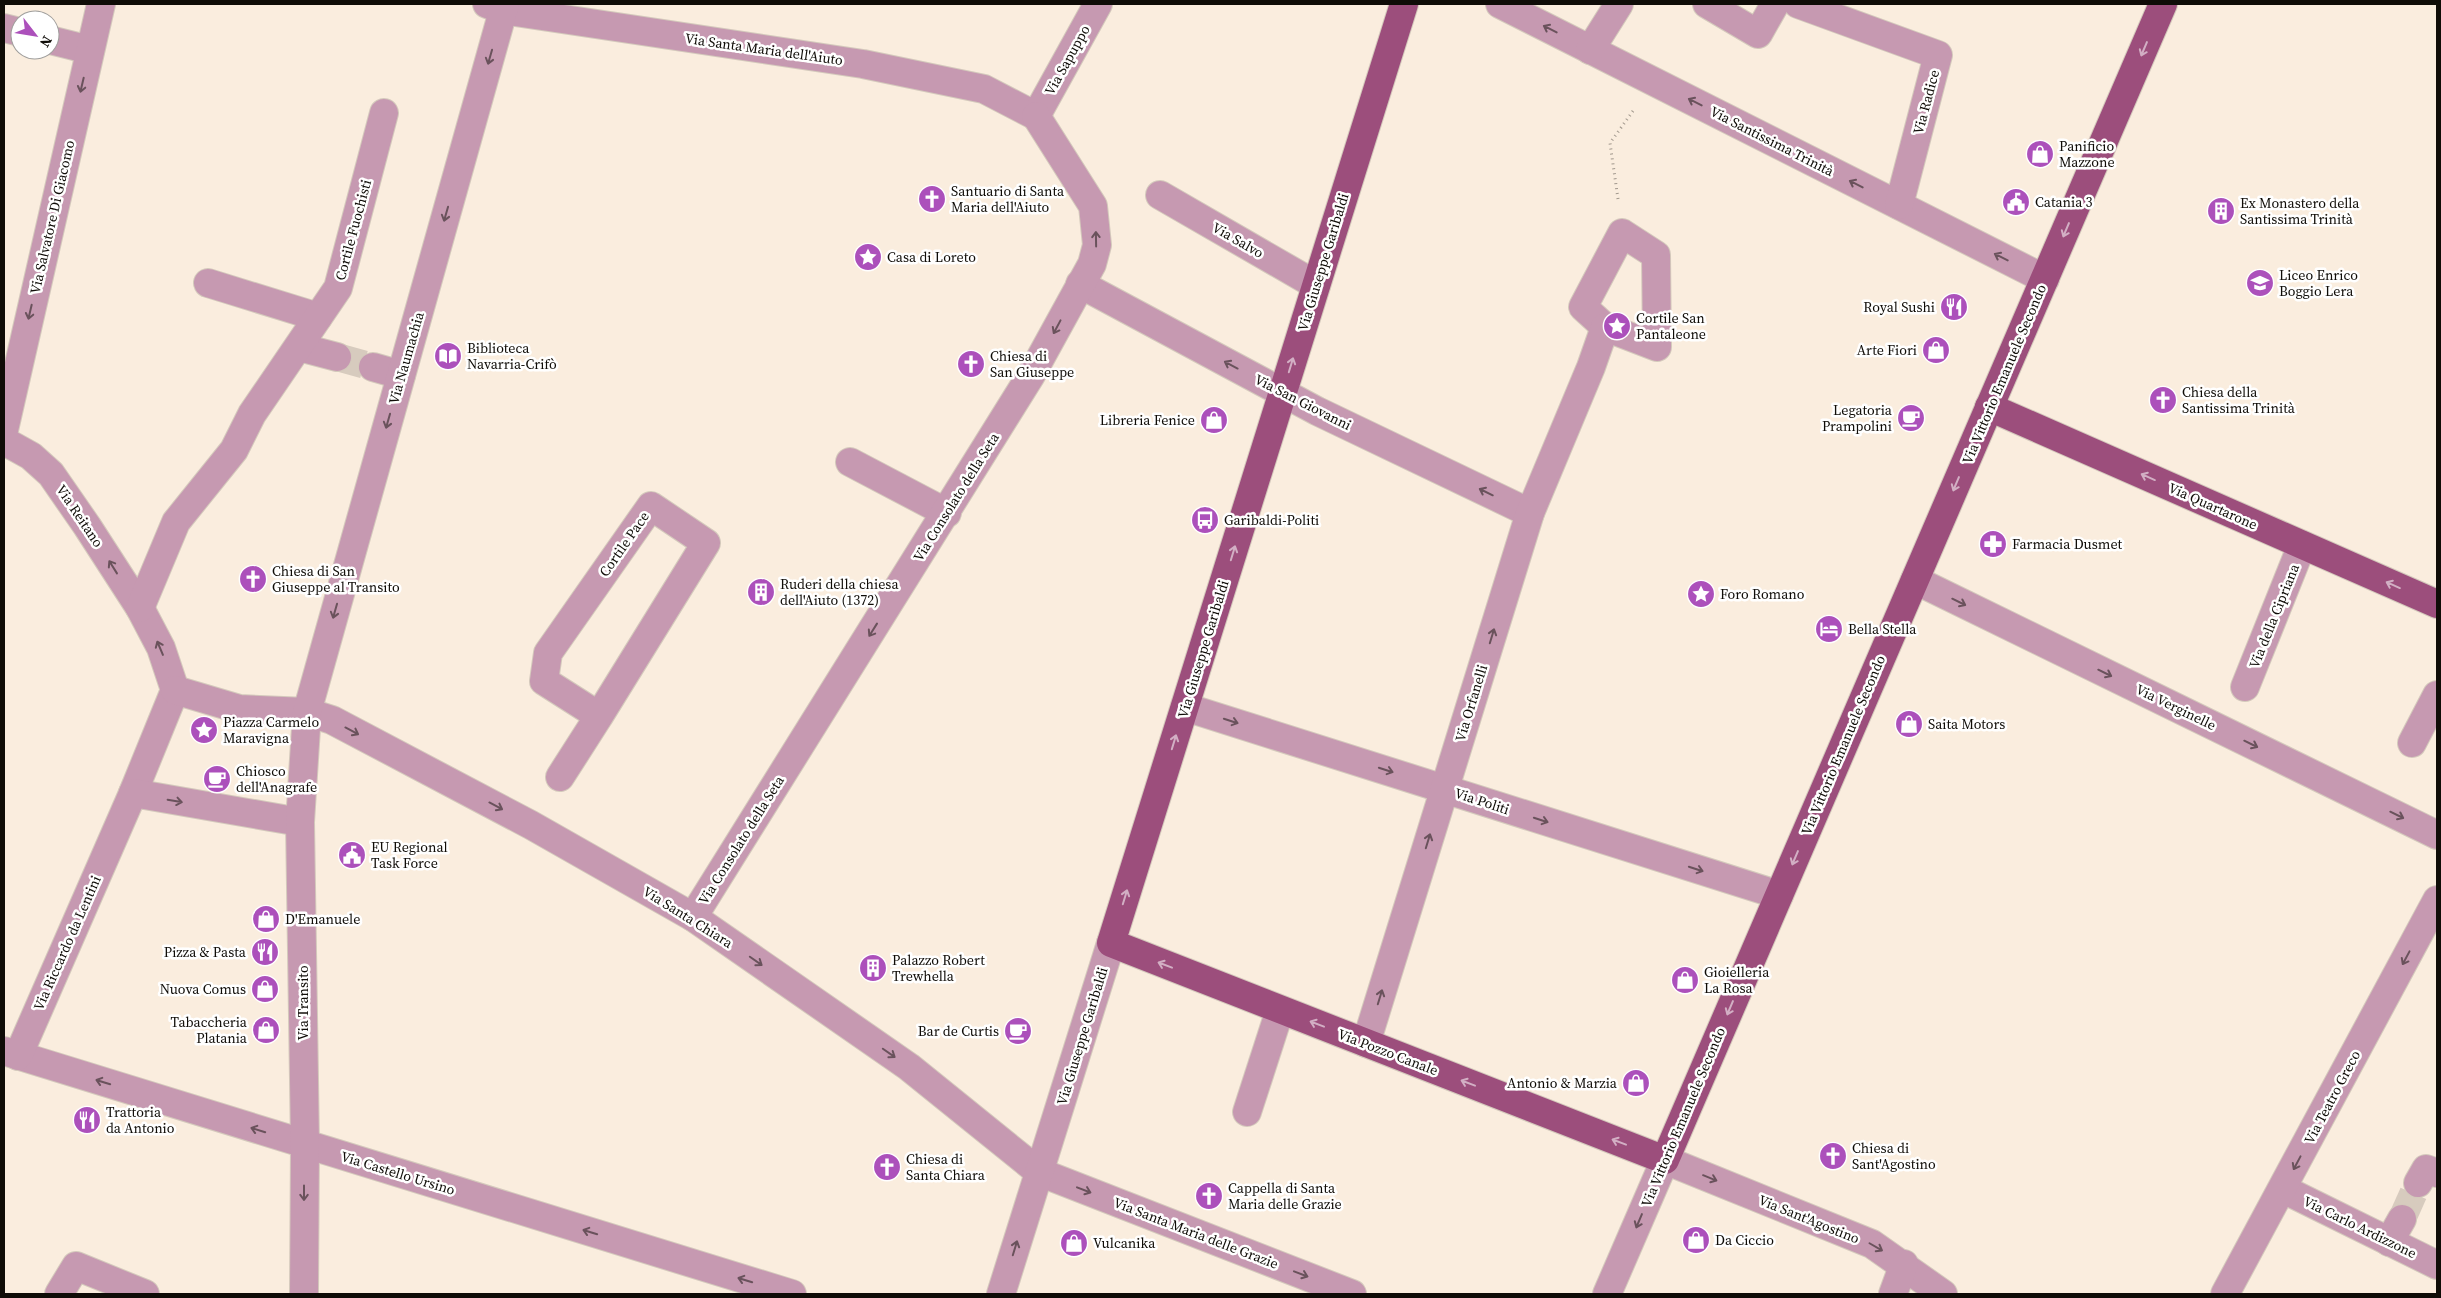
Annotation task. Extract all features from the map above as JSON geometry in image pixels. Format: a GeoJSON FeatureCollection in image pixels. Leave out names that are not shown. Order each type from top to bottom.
{"type":"FeatureCollection","features":[{"type":"Feature","properties":{"kind":"main road","name":"Via Giuseppe Garibaldi"},"geometry":{"type":"LineString","coordinates":[[1111,943],[1404,4]]}},
{"type":"Feature","properties":{"kind":"main road","name":"Via Vittorio Emanuele Secondo"},"geometry":{"type":"LineString","coordinates":[[1665,1160],[2163,4]]}},
{"type":"Feature","properties":{"kind":"main road","name":"Via Quartarone"},"geometry":{"type":"LineString","coordinates":[[1989,407],[2437,604]]}},
{"type":"Feature","properties":{"kind":"main road","name":"Via Pozzo Canale"},"geometry":{"type":"LineString","coordinates":[[1111,943],[1665,1160]]}},
{"type":"Feature","properties":{"kind":"street","name":"Via Salvatore Di Giacomo"},"geometry":{"type":"LineString","coordinates":[[4,430],[101,4]]}},
{"type":"Feature","properties":{"kind":"street","name":"Via Sapuppo"},"geometry":{"type":"LineString","coordinates":[[1036,116],[1098,4]]}},
{"type":"Feature","properties":{"kind":"street","name":"Via Santissima Trinità"},"geometry":{"type":"LineString","coordinates":[[1500,4],[2044,279]]}},
{"type":"Feature","properties":{"kind":"street"},"geometry":{"type":"LineString","coordinates":[[1590,50],[1619,4]]}},
{"type":"Feature","properties":{"kind":"street"},"geometry":{"type":"LineString","coordinates":[[1707,4],[1758,34],[1775,4]]}},
{"type":"Feature","properties":{"kind":"street","name":"Via Radice"},"geometry":{"type":"LineString","coordinates":[[1798,4],[1938,55],[1899,206]]}},
{"type":"Feature","properties":{"kind":"street","name":"Via Santa Maria dell'Aiuto"},"geometry":{"type":"LineString","coordinates":[[498,6],[863,64],[984,89],[1036,116]]}},
{"type":"Feature","properties":{"kind":"street","name":"Via Naumachia"},"geometry":{"type":"LineString","coordinates":[[307,712],[401,375],[498,6]]}},
{"type":"Feature","properties":{"kind":"street"},"geometry":{"type":"LineString","coordinates":[[60,42],[90,50]]}},
{"type":"Feature","properties":{"kind":"street","name":"Cortile Fuochisti"},"geometry":{"type":"LineString","coordinates":[[140,608],[176,522],[234,450],[252,414],[338,288],[384,113]]}},
{"type":"Feature","properties":{"kind":"street","name":"Via Consolato della Seta"},"geometry":{"type":"LineString","coordinates":[[693,917],[947,513],[1031,375],[1092,264],[1097,245],[1093,206],[1036,116]]}},
{"type":"Feature","properties":{"kind":"street","name":"Via Salvo"},"geometry":{"type":"LineString","coordinates":[[1160,195],[1316,285]]}},
{"type":"Feature","properties":{"kind":"street"},"geometry":{"type":"LineString","coordinates":[[1622,233],[1656,255],[1657,347],[1605,327],[1583,307],[1622,233]]}},
{"type":"Feature","properties":{"kind":"street"},"geometry":{"type":"LineString","coordinates":[[208,282],[318,317]]}},
{"type":"Feature","properties":{"kind":"street","name":"Via San Giovanni"},"geometry":{"type":"LineString","coordinates":[[1080,284],[1283,393],[1530,514]]}},
{"type":"Feature","properties":{"kind":"street","name":"Via Orfanelli"},"geometry":{"type":"LineString","coordinates":[[1366,1043],[1530,514],[1591,367],[1605,327]]}},
{"type":"Feature","properties":{"kind":"street"},"geometry":{"type":"LineString","coordinates":[[299,347],[337,357]]}},
{"type":"Feature","properties":{"kind":"street"},"geometry":{"type":"LineString","coordinates":[[373,367],[401,375]]}},
{"type":"Feature","properties":{"kind":"street","name":"Via Reitano"},"geometry":{"type":"LineString","coordinates":[[4,441],[31,456],[51,474],[140,608],[161,648],[175,690]]}},
{"type":"Feature","properties":{"kind":"street"},"geometry":{"type":"LineString","coordinates":[[850,462],[947,513]]}},
{"type":"Feature","properties":{"kind":"street","name":"Cortile Pace"},"geometry":{"type":"LineString","coordinates":[[560,778],[599,716],[706,543],[651,506],[548,653],[544,681],[599,716]]}},
{"type":"Feature","properties":{"kind":"street","name":"Via della Cipriana"},"geometry":{"type":"LineString","coordinates":[[2245,687],[2302,545]]}},
{"type":"Feature","properties":{"kind":"street","name":"Via Verginelle"},"geometry":{"type":"LineString","coordinates":[[1915,580],[2437,835]]}},
{"type":"Feature","properties":{"kind":"street","name":"Via Santa Chiara"},"geometry":{"type":"LineString","coordinates":[[175,690],[240,709],[307,712],[332,720],[531,825],[693,917],[909,1067],[1039,1172]]}},
{"type":"Feature","properties":{"kind":"street","name":"Via Riccardo da Lentini"},"geometry":{"type":"LineString","coordinates":[[11,1054],[133,793],[175,690]]}},
{"type":"Feature","properties":{"kind":"street"},"geometry":{"type":"LineString","coordinates":[[2412,743],[2437,695]]}},
{"type":"Feature","properties":{"kind":"street","name":"Via Politi"},"geometry":{"type":"LineString","coordinates":[[1185,706],[1779,895]]}},
{"type":"Feature","properties":{"kind":"street","name":"Via Transito"},"geometry":{"type":"LineString","coordinates":[[304,1294],[300,822],[307,712]]}},
{"type":"Feature","properties":{"kind":"street"},"geometry":{"type":"LineString","coordinates":[[133,793],[300,822]]}},
{"type":"Feature","properties":{"kind":"street","name":"Via Teatro Greco"},"geometry":{"type":"LineString","coordinates":[[2225,1294],[2434,916]]}},
{"type":"Feature","properties":{"kind":"street","name":"Via Giuseppe Garibaldi"},"geometry":{"type":"LineString","coordinates":[[1001,1294],[1111,943]]}},
{"type":"Feature","properties":{"kind":"street"},"geometry":{"type":"LineString","coordinates":[[1247,1112],[1280,1010]]}},
{"type":"Feature","properties":{"kind":"street","name":"Via Castello Ursino"},"geometry":{"type":"LineString","coordinates":[[11,1054],[792,1294]]}},
{"type":"Feature","properties":{"kind":"street","name":"Via Sant'Agostino"},"geometry":{"type":"LineString","coordinates":[[1665,1160],[1872,1244],[1904,1264],[1943,1294]]}},
{"type":"Feature","properties":{"kind":"street","name":"Via Vittorio Emanuele Secondo"},"geometry":{"type":"LineString","coordinates":[[1607,1294],[1665,1160]]}},
{"type":"Feature","properties":{"kind":"street","name":"Via Santa Maria delle Grazie"},"geometry":{"type":"LineString","coordinates":[[1039,1172],[1352,1294]]}},
{"type":"Feature","properties":{"kind":"street","name":"Via Carlo Ardizzone"},"geometry":{"type":"LineString","coordinates":[[2283,1189],[2396,1231],[2437,1265]]}},
{"type":"Feature","properties":{"kind":"street"},"geometry":{"type":"LineString","coordinates":[[1893,1294],[1904,1264]]}},
{"type":"Feature","properties":{"kind":"street"},"geometry":{"type":"LineString","coordinates":[[59,1294],[76,1266],[145,1294]]}},
{"type":"Feature","properties":{"kind":"path"},"geometry":{"type":"LineString","coordinates":[[1610,143],[1622,233]]}},
{"type":"Feature","properties":{"kind":"tunnel"},"geometry":{"type":"LineString","coordinates":[[337,357],[373,367]]}},
{"type":"Feature","properties":{"kind":"tunnel"},"geometry":{"type":"LineString","coordinates":[[2402,1219],[2418,1183]]}},
{"type":"Feature","properties":{"kind":"place","name":"Panificio Mazzone"},"geometry":{"type":"Point","coordinates":[2040,154]}},
{"type":"Feature","properties":{"kind":"place","name":"Santuario di Santa Maria dell'Aiuto"},"geometry":{"type":"Point","coordinates":[932,199]}},
{"type":"Feature","properties":{"kind":"place","name":"Catania 3"},"geometry":{"type":"Point","coordinates":[2016,202]}},
{"type":"Feature","properties":{"kind":"place","name":"Ex Monastero della Santissima Trinità"},"geometry":{"type":"Point","coordinates":[2221,211]}},
{"type":"Feature","properties":{"kind":"place","name":"Casa di Loreto"},"geometry":{"type":"Point","coordinates":[868,257]}},
{"type":"Feature","properties":{"kind":"place","name":"Liceo Enrico Boggio Lera"},"geometry":{"type":"Point","coordinates":[2260,283]}},
{"type":"Feature","properties":{"kind":"place","name":"Royal Sushi"},"geometry":{"type":"Point","coordinates":[1954,307]}},
{"type":"Feature","properties":{"kind":"place","name":"Cortile San Pantaleone"},"geometry":{"type":"Point","coordinates":[1617,326]}},
{"type":"Feature","properties":{"kind":"place","name":"Arte Fiori"},"geometry":{"type":"Point","coordinates":[1936,350]}},
{"type":"Feature","properties":{"kind":"place","name":"Biblioteca Navarria-Crifò"},"geometry":{"type":"Point","coordinates":[448,356]}},
{"type":"Feature","properties":{"kind":"place","name":"Chiesa di San Giuseppe"},"geometry":{"type":"Point","coordinates":[971,364]}},
{"type":"Feature","properties":{"kind":"place","name":"Chiesa della Santissima Trinità"},"geometry":{"type":"Point","coordinates":[2163,400]}},
{"type":"Feature","properties":{"kind":"place","name":"Legatoria Prampolini"},"geometry":{"type":"Point","coordinates":[1911,418]}},
{"type":"Feature","properties":{"kind":"place","name":"Libreria Fenice"},"geometry":{"type":"Point","coordinates":[1214,420]}},
{"type":"Feature","properties":{"kind":"place","name":"Garibaldi-Politi"},"geometry":{"type":"Point","coordinates":[1205,520]}},
{"type":"Feature","properties":{"kind":"place","name":"Farmacia Dusmet"},"geometry":{"type":"Point","coordinates":[1993,544]}},
{"type":"Feature","properties":{"kind":"place","name":"Chiesa di San Giuseppe al Transito"},"geometry":{"type":"Point","coordinates":[253,579]}},
{"type":"Feature","properties":{"kind":"place","name":"Ruderi della chiesa dell'Aiuto (1372)"},"geometry":{"type":"Point","coordinates":[761,592]}},
{"type":"Feature","properties":{"kind":"place","name":"Foro Romano"},"geometry":{"type":"Point","coordinates":[1701,594]}},
{"type":"Feature","properties":{"kind":"place","name":"Bella Stella"},"geometry":{"type":"Point","coordinates":[1829,629]}},
{"type":"Feature","properties":{"kind":"place","name":"Saita Motors"},"geometry":{"type":"Point","coordinates":[1909,724]}},
{"type":"Feature","properties":{"kind":"place","name":"Piazza Carmelo Maravigna"},"geometry":{"type":"Point","coordinates":[204,730]}},
{"type":"Feature","properties":{"kind":"place","name":"Chiosco dell'Anagrafe"},"geometry":{"type":"Point","coordinates":[217,779]}},
{"type":"Feature","properties":{"kind":"place","name":"EU Regional Task Force"},"geometry":{"type":"Point","coordinates":[352,855]}},
{"type":"Feature","properties":{"kind":"place","name":"D'Emanuele"},"geometry":{"type":"Point","coordinates":[266,919]}},
{"type":"Feature","properties":{"kind":"place","name":"Pizza & Pasta"},"geometry":{"type":"Point","coordinates":[265,952]}},
{"type":"Feature","properties":{"kind":"place","name":"Palazzo Robert Trewhella"},"geometry":{"type":"Point","coordinates":[873,968]}},
{"type":"Feature","properties":{"kind":"place","name":"Gioielleria La Rosa"},"geometry":{"type":"Point","coordinates":[1685,980]}},
{"type":"Feature","properties":{"kind":"place","name":"Nuova Comus"},"geometry":{"type":"Point","coordinates":[265,989]}},
{"type":"Feature","properties":{"kind":"place","name":"Tabaccheria Platania"},"geometry":{"type":"Point","coordinates":[266,1030]}},
{"type":"Feature","properties":{"kind":"place","name":"Bar de Curtis"},"geometry":{"type":"Point","coordinates":[1018,1031]}},
{"type":"Feature","properties":{"kind":"place","name":"Antonio & Marzia"},"geometry":{"type":"Point","coordinates":[1636,1083]}},
{"type":"Feature","properties":{"kind":"place","name":"Trattoria da Antonio"},"geometry":{"type":"Point","coordinates":[87,1120]}},
{"type":"Feature","properties":{"kind":"place","name":"Chiesa di Sant'Agostino"},"geometry":{"type":"Point","coordinates":[1833,1156]}},
{"type":"Feature","properties":{"kind":"place","name":"Chiesa di Santa Chiara"},"geometry":{"type":"Point","coordinates":[887,1167]}},
{"type":"Feature","properties":{"kind":"place","name":"Cappella di Santa Maria delle Grazie"},"geometry":{"type":"Point","coordinates":[1209,1196]}},
{"type":"Feature","properties":{"kind":"place","name":"Da Ciccio"},"geometry":{"type":"Point","coordinates":[1696,1240]}},
{"type":"Feature","properties":{"kind":"place","name":"Vulcanika"},"geometry":{"type":"Point","coordinates":[1074,1243]}}]}
